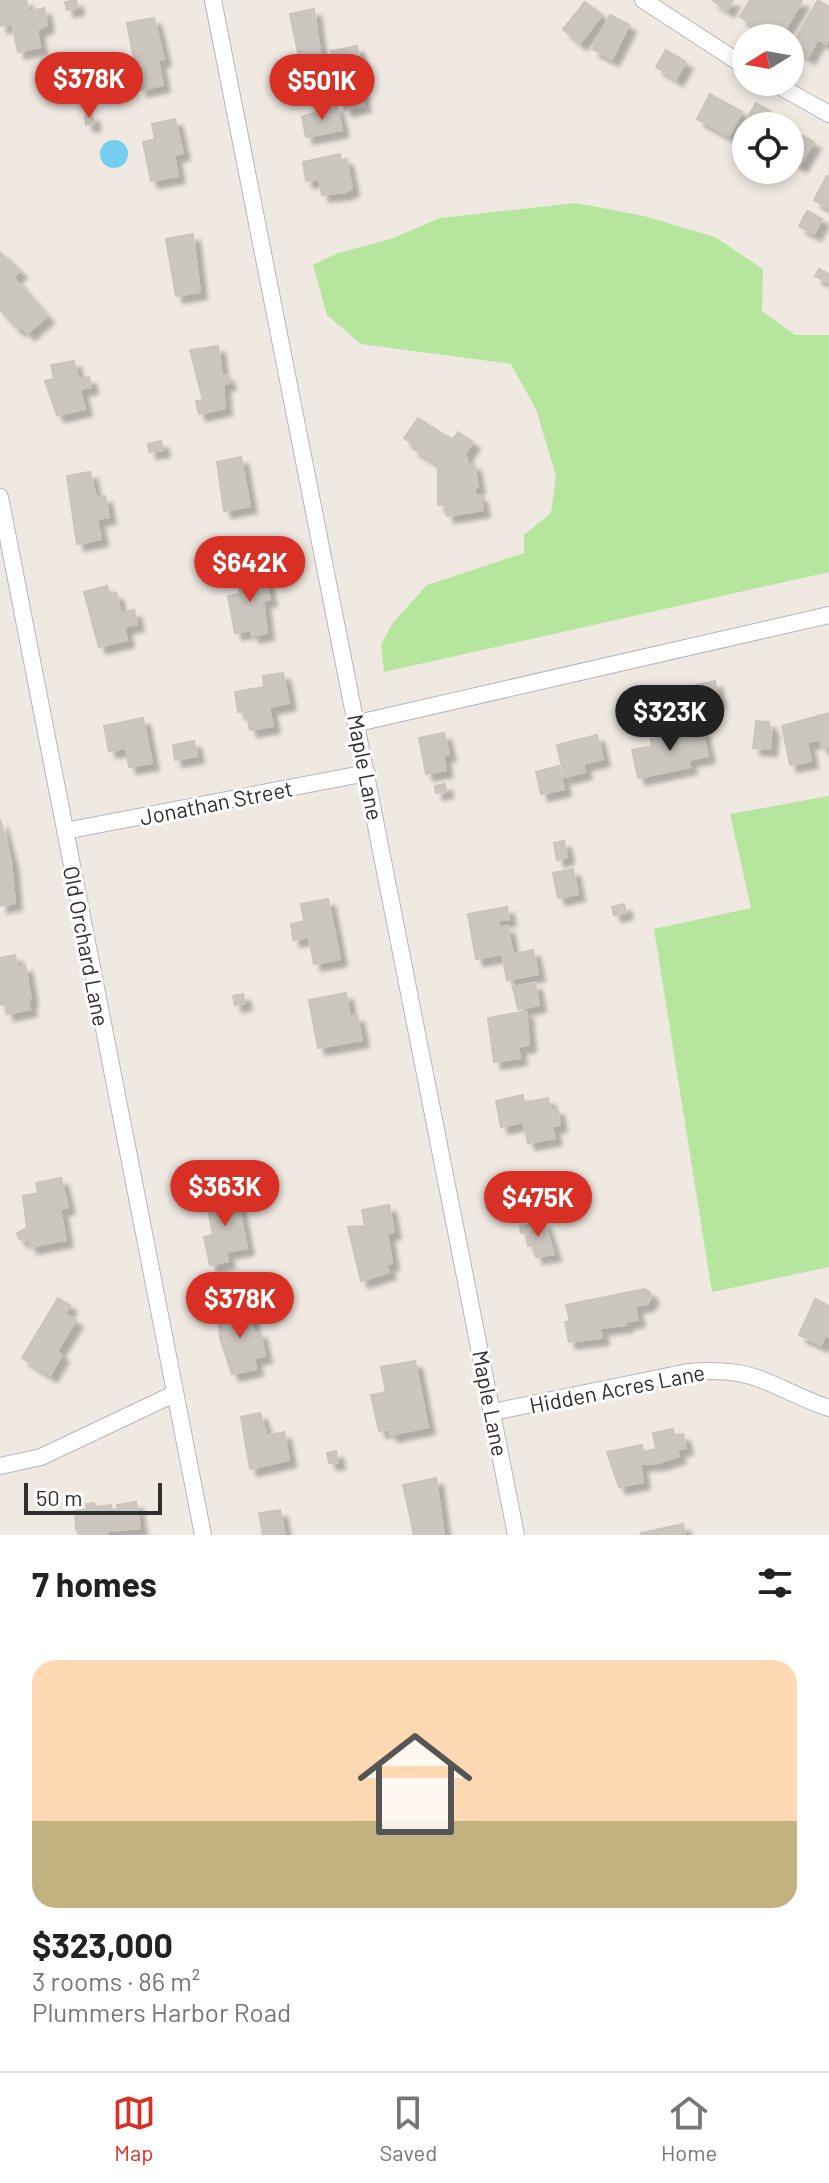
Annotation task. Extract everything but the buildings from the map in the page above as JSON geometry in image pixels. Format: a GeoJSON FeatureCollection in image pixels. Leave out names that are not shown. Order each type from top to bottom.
{"type":"FeatureCollection","features":[{"type":"Feature","properties":{"kind":"street","name":"Maple Lane"},"geometry":{"type":"LineString","coordinates":[[213,0],[516,1535]]}},
{"type":"Feature","properties":{"kind":"street"},"geometry":{"type":"LineString","coordinates":[[643,0],[732,58]]}},
{"type":"Feature","properties":{"kind":"street"},"geometry":{"type":"LineString","coordinates":[[797,96],[829,114]]}},
{"type":"Feature","properties":{"kind":"street","name":"Old Orchard Lane"},"geometry":{"type":"LineString","coordinates":[[0,497],[203,1535]]}},
{"type":"Feature","properties":{"kind":"street"},"geometry":{"type":"LineString","coordinates":[[358,723],[829,615]]}},
{"type":"Feature","properties":{"kind":"street","name":"Jonathan Street"},"geometry":{"type":"LineString","coordinates":[[65,831],[367,773]]}},
{"type":"Feature","properties":{"kind":"street","name":"Hidden Acres Lane"},"geometry":{"type":"LineString","coordinates":[[493,1412],[688,1372],[719,1370],[746,1372],[775,1382],[829,1408]]}},
{"type":"Feature","properties":{"kind":"street"},"geometry":{"type":"LineString","coordinates":[[0,1466],[41,1457],[174,1394]]}},
{"type":"Feature","properties":{"kind":"green space"},"geometry":{"type":"Polygon","coordinates":[[[576,203],[644,216],[715,237],[763,269],[762,311],[795,335],[829,335],[829,572],[384,672],[381,645],[392,624],[427,585],[524,553],[524,535],[551,513],[556,476],[536,409],[511,364],[361,344],[327,315],[313,265],[338,253],[391,239],[440,218],[576,203]]]}},
{"type":"Feature","properties":{"kind":"green space"},"geometry":{"type":"Polygon","coordinates":[[[829,796],[829,1267],[712,1292],[654,929],[751,908],[730,814],[829,796]]]}},
{"type":"Feature","properties":{"kind":"water"},"geometry":{"type":"Polygon","coordinates":[[[114,140],[124,144],[128,154],[124,164],[114,168],[104,164],[100,154],[104,144],[114,140]]]}}]}
